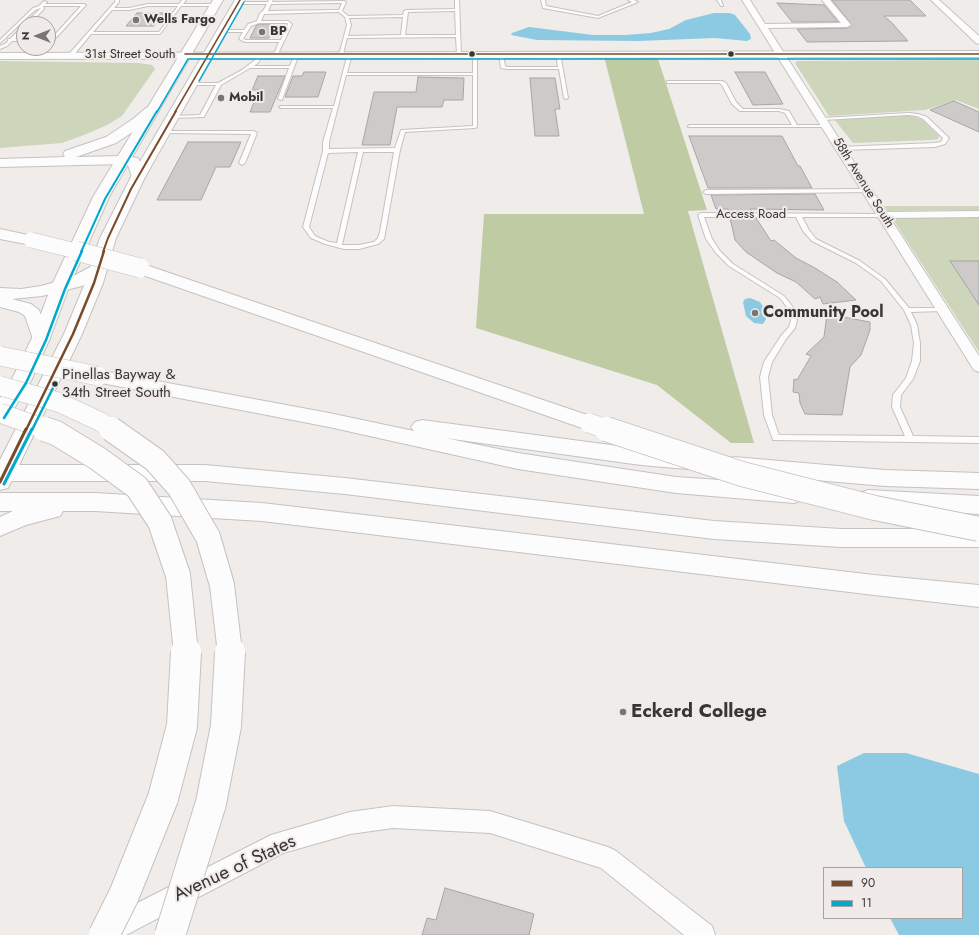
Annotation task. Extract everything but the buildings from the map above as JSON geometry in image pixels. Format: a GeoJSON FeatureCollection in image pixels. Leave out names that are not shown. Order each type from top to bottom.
{"type":"FeatureCollection","features":[{"type":"Feature","properties":{"kind":"main road"},"geometry":{"type":"LineString","coordinates":[[239,2],[138,177],[108,238],[98,270],[73,334],[2,476],[205,473],[345,486],[714,530],[841,538],[979,538]]}},
{"type":"Feature","properties":{"kind":"main road"},"geometry":{"type":"LineString","coordinates":[[104,935],[124,895],[163,798],[182,726],[186,649],[178,575],[160,522],[137,487],[97,458],[56,433],[0,414],[21,381],[41,338],[60,287],[101,197],[185,54],[217,3]]}},
{"type":"Feature","properties":{"kind":"main road"},"geometry":{"type":"LineString","coordinates":[[32,162],[66,155],[111,140],[138,122],[151,111]]}},
{"type":"Feature","properties":{"kind":"main road"},"geometry":{"type":"LineString","coordinates":[[0,164],[123,160],[133,161],[138,177]]}},
{"type":"Feature","properties":{"kind":"main road"},"geometry":{"type":"LineString","coordinates":[[0,234],[31,240],[140,268],[589,423],[742,474],[874,508],[979,529]]}},
{"type":"Feature","properties":{"kind":"main road"},"geometry":{"type":"LineString","coordinates":[[0,293],[21,294],[60,287],[76,282],[98,270]]}},
{"type":"Feature","properties":{"kind":"main road"},"geometry":{"type":"LineString","coordinates":[[0,301],[25,308],[33,314],[41,338]]}},
{"type":"Feature","properties":{"kind":"main road"},"geometry":{"type":"LineString","coordinates":[[0,356],[329,420],[518,461],[676,485],[829,497],[979,505]]}},
{"type":"Feature","properties":{"kind":"main road"},"geometry":{"type":"LineString","coordinates":[[0,386],[58,402],[101,422],[155,460],[179,487],[208,537],[222,585],[230,653],[226,726],[211,803],[170,935]]}},
{"type":"Feature","properties":{"kind":"main road"},"geometry":{"type":"LineString","coordinates":[[329,420],[424,427],[641,457],[886,478],[979,481]]}},
{"type":"Feature","properties":{"kind":"main road"},"geometry":{"type":"LineString","coordinates":[[0,502],[95,502],[262,512],[858,584],[979,596]]}},
{"type":"Feature","properties":{"kind":"main road"},"geometry":{"type":"LineString","coordinates":[[0,527],[21,517],[95,502]]}},
{"type":"Feature","properties":{"kind":"street","name":"58th Avenue South"},"geometry":{"type":"LineString","coordinates":[[746,0],[782,54],[979,367]]}},
{"type":"Feature","properties":{"kind":"street"},"geometry":{"type":"LineString","coordinates":[[763,26],[847,25],[826,0]]}},
{"type":"Feature","properties":{"kind":"street"},"geometry":{"type":"LineString","coordinates":[[935,0],[979,41]]}},
{"type":"Feature","properties":{"kind":"street"},"geometry":{"type":"LineString","coordinates":[[960,23],[972,23]]}},
{"type":"Feature","properties":{"kind":"street","name":"31st Street South"},"geometry":{"type":"LineString","coordinates":[[0,56],[185,54],[979,54]]}},
{"type":"Feature","properties":{"kind":"street"},"geometry":{"type":"LineString","coordinates":[[882,215],[979,214]]}},
{"type":"Feature","properties":{"kind":"street","name":"Avenue of States"},"geometry":{"type":"LineString","coordinates":[[100,935],[278,843],[350,823],[393,817],[490,822],[608,859],[703,935]]}},
{"type":"Feature","properties":{"kind":"lane"},"geometry":{"type":"LineString","coordinates":[[1,41],[34,9],[41,6],[47,0]]}},
{"type":"Feature","properties":{"kind":"lane"},"geometry":{"type":"LineString","coordinates":[[71,55],[117,2],[117,0]]}},
{"type":"Feature","properties":{"kind":"lane"},"geometry":{"type":"LineString","coordinates":[[91,33],[160,33],[184,0]]}},
{"type":"Feature","properties":{"kind":"lane"},"geometry":{"type":"LineString","coordinates":[[457,0],[459,54]]}},
{"type":"Feature","properties":{"kind":"lane"},"geometry":{"type":"LineString","coordinates":[[543,0],[544,7],[598,17],[636,2],[630,0]]}},
{"type":"Feature","properties":{"kind":"lane"},"geometry":{"type":"LineString","coordinates":[[719,0],[722,6]]}},
{"type":"Feature","properties":{"kind":"lane"},"geometry":{"type":"LineString","coordinates":[[259,22],[262,13],[265,12],[271,1]]}},
{"type":"Feature","properties":{"kind":"lane"},"geometry":{"type":"LineString","coordinates":[[239,2],[344,1],[340,11]]}},
{"type":"Feature","properties":{"kind":"lane"},"geometry":{"type":"LineString","coordinates":[[111,9],[129,9],[148,5],[217,3]]}},
{"type":"Feature","properties":{"kind":"lane"},"geometry":{"type":"LineString","coordinates":[[41,6],[84,5],[56,36]]}},
{"type":"Feature","properties":{"kind":"lane"},"geometry":{"type":"LineString","coordinates":[[35,16],[43,8],[41,6]]}},
{"type":"Feature","properties":{"kind":"lane"},"geometry":{"type":"LineString","coordinates":[[403,37],[406,11],[457,10]]}},
{"type":"Feature","properties":{"kind":"lane"},"geometry":{"type":"LineString","coordinates":[[265,12],[340,11],[347,17],[349,24],[346,37],[345,74],[326,142],[326,150],[306,226],[313,237],[339,246],[359,248],[376,243],[381,239],[397,150],[403,131],[475,128],[475,54]]}},
{"type":"Feature","properties":{"kind":"lane"},"geometry":{"type":"LineString","coordinates":[[347,17],[405,16]]}},
{"type":"Feature","properties":{"kind":"lane"},"geometry":{"type":"LineString","coordinates":[[276,54],[290,24],[288,22],[259,22],[249,25],[241,39],[245,41],[282,41]]}},
{"type":"Feature","properties":{"kind":"lane"},"geometry":{"type":"LineString","coordinates":[[222,31],[245,31]]}},
{"type":"Feature","properties":{"kind":"lane"},"geometry":{"type":"LineString","coordinates":[[0,48],[6,45],[16,35]]}},
{"type":"Feature","properties":{"kind":"lane"},"geometry":{"type":"LineString","coordinates":[[346,37],[458,36]]}},
{"type":"Feature","properties":{"kind":"lane"},"geometry":{"type":"LineString","coordinates":[[1,41],[16,40]]}},
{"type":"Feature","properties":{"kind":"lane"},"geometry":{"type":"LineString","coordinates":[[192,84],[219,84],[250,67],[257,61],[260,54]]}},
{"type":"Feature","properties":{"kind":"lane"},"geometry":{"type":"LineString","coordinates":[[280,99],[297,54]]}},
{"type":"Feature","properties":{"kind":"lane"},"geometry":{"type":"LineString","coordinates":[[501,54],[503,67],[507,68],[560,68]]}},
{"type":"Feature","properties":{"kind":"lane"},"geometry":{"type":"LineString","coordinates":[[558,54],[566,98]]}},
{"type":"Feature","properties":{"kind":"lane"},"geometry":{"type":"LineString","coordinates":[[250,67],[292,67]]}},
{"type":"Feature","properties":{"kind":"lane"},"geometry":{"type":"LineString","coordinates":[[345,74],[475,74]]}},
{"type":"Feature","properties":{"kind":"lane"},"geometry":{"type":"LineString","coordinates":[[669,82],[720,82],[724,84],[734,103],[742,110],[779,110],[787,112],[795,126]]}},
{"type":"Feature","properties":{"kind":"lane"},"geometry":{"type":"LineString","coordinates":[[173,117],[202,116],[219,84]]}},
{"type":"Feature","properties":{"kind":"lane"},"geometry":{"type":"LineString","coordinates":[[280,107],[336,107]]}},
{"type":"Feature","properties":{"kind":"lane"},"geometry":{"type":"LineString","coordinates":[[690,126],[795,126],[908,114],[918,115],[925,118],[946,138],[943,143],[935,145],[841,148]]}},
{"type":"Feature","properties":{"kind":"lane"},"geometry":{"type":"LineString","coordinates":[[164,132],[254,133],[242,163]]}},
{"type":"Feature","properties":{"kind":"lane"},"geometry":{"type":"LineString","coordinates":[[326,150],[397,150]]}},
{"type":"Feature","properties":{"kind":"lane"},"geometry":{"type":"LineString","coordinates":[[339,246],[361,150]]}},
{"type":"Feature","properties":{"kind":"lane"},"geometry":{"type":"LineString","coordinates":[[706,192],[868,191]]}},
{"type":"Feature","properties":{"kind":"lane","name":"Access Road"},"geometry":{"type":"LineString","coordinates":[[882,215],[702,215],[709,239],[718,252],[731,265],[782,297],[793,311],[794,320],[792,328],[783,338],[768,362],[764,377],[768,415],[776,438],[910,439]]}},
{"type":"Feature","properties":{"kind":"lane"},"geometry":{"type":"LineString","coordinates":[[798,215],[806,231],[814,240],[858,262],[883,280],[907,310],[914,325],[918,343],[916,361],[909,379],[897,395],[896,406],[910,439],[979,440]]}},
{"type":"Feature","properties":{"kind":"lane"},"geometry":{"type":"LineString","coordinates":[[907,310],[942,309]]}},
{"type":"Feature","properties":{"kind":"green space"},"geometry":{"type":"Polygon","coordinates":[[[604,56],[657,56],[707,210],[688,211],[754,443],[731,443],[657,385],[476,328],[484,214],[644,214],[604,56]]]}},
{"type":"Feature","properties":{"kind":"green space"},"geometry":{"type":"Polygon","coordinates":[[[979,60],[979,109],[956,100],[925,110],[829,116],[795,63],[797,61],[979,60]]]}},
{"type":"Feature","properties":{"kind":"green space"},"geometry":{"type":"Polygon","coordinates":[[[0,61],[139,63],[152,65],[155,69],[122,116],[107,125],[62,143],[0,148],[0,61]]]}},
{"type":"Feature","properties":{"kind":"green space"},"geometry":{"type":"Polygon","coordinates":[[[910,115],[923,120],[939,136],[938,139],[853,143],[834,119],[910,115]]]}},
{"type":"Feature","properties":{"kind":"green space"},"geometry":{"type":"Polygon","coordinates":[[[884,206],[979,206],[979,210],[888,211],[884,206]]]}},
{"type":"Feature","properties":{"kind":"green space"},"geometry":{"type":"Polygon","coordinates":[[[979,217],[979,352],[892,218],[979,217]]]}},
{"type":"Feature","properties":{"kind":"water"},"geometry":{"type":"Polygon","coordinates":[[[714,13],[730,13],[735,15],[750,34],[751,39],[747,41],[715,38],[638,41],[537,40],[511,35],[512,33],[529,27],[593,35],[651,33],[669,29],[686,20],[714,13]]]}},
{"type":"Feature","properties":{"kind":"water","name":"Community Pool"},"geometry":{"type":"Polygon","coordinates":[[[750,298],[760,302],[766,311],[766,319],[763,324],[754,323],[746,316],[743,302],[745,299],[750,298]]]}},
{"type":"Feature","properties":{"kind":"water"},"geometry":{"type":"Polygon","coordinates":[[[864,753],[906,753],[979,774],[979,935],[899,935],[891,919],[963,919],[963,867],[866,867],[844,821],[837,766],[864,753]]]}},
{"type":"Feature","properties":{"kind":"transit line","name":"90"},"geometry":{"type":"LineString","coordinates":[[0,482],[73,334],[94,283],[108,238],[131,189],[240,0]]}},
{"type":"Feature","properties":{"kind":"transit line","name":"11"},"geometry":{"type":"LineString","coordinates":[[199,81],[244,2]]}},
{"type":"Feature","properties":{"kind":"transit line","name":"90"},"geometry":{"type":"LineString","coordinates":[[185,54],[979,54]]}},
{"type":"Feature","properties":{"kind":"transit line","name":"11"},"geometry":{"type":"LineString","coordinates":[[4,418],[26,383],[46,340],[65,289],[105,199],[188,59],[979,59]]}},
{"type":"Feature","properties":{"kind":"transit line","name":"11"},"geometry":{"type":"LineString","coordinates":[[4,484],[55,384]]}},
{"type":"Feature","properties":{"kind":"place","name":"Wells Fargo"},"geometry":{"type":"Point","coordinates":[136,20]}},
{"type":"Feature","properties":{"kind":"place","name":"BP"},"geometry":{"type":"Point","coordinates":[262,32]}},
{"type":"Feature","properties":{"kind":"place","name":"Mobil"},"geometry":{"type":"Point","coordinates":[221,98]}},
{"type":"Feature","properties":{"kind":"place","name":"Community Pool"},"geometry":{"type":"Point","coordinates":[755,313]}},
{"type":"Feature","properties":{"kind":"place","name":"Pinellas Bayway & 34th Street South"},"geometry":{"type":"Point","coordinates":[55,384]}},
{"type":"Feature","properties":{"kind":"place","name":"Eckerd College"},"geometry":{"type":"Point","coordinates":[623,712]}}]}
